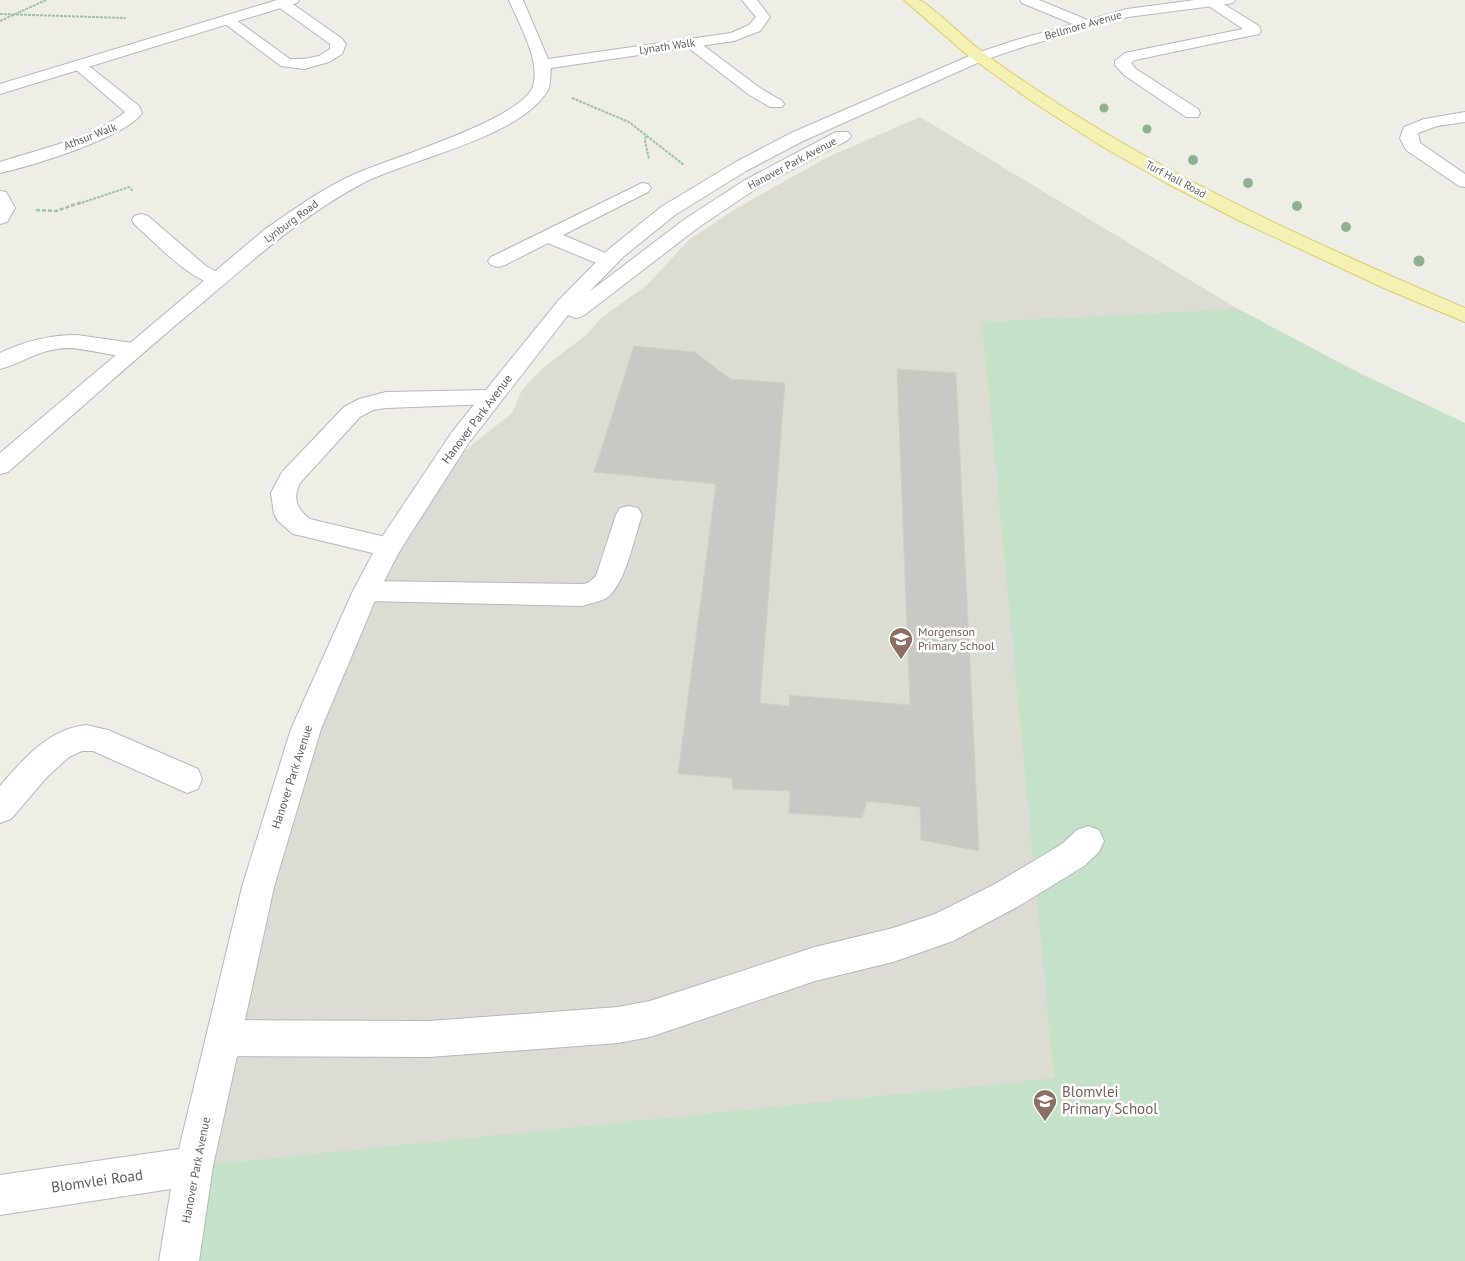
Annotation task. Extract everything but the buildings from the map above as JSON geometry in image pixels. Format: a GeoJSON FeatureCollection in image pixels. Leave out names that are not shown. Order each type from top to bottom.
{"type":"FeatureCollection","features":[{"type":"Feature","properties":{"kind":"main road","name":"Turf Hall Road"},"geometry":{"type":"LineString","coordinates":[[911,0],[979,57],[1056,110],[1120,149],[1195,190],[1382,281],[1465,316]]}},
{"type":"Feature","properties":{"kind":"street","name":"Lynburg Road"},"geometry":{"type":"LineString","coordinates":[[0,466],[132,350],[271,234],[300,213],[344,186],[390,165],[496,125],[520,110],[541,88],[543,64],[516,0]]}},
{"type":"Feature","properties":{"kind":"street","name":"Lynath Walk"},"geometry":{"type":"LineString","coordinates":[[543,64],[734,37],[755,28],[762,17],[749,0]]}},
{"type":"Feature","properties":{"kind":"street"},"geometry":{"type":"LineString","coordinates":[[1028,0],[1085,24]]}},
{"type":"Feature","properties":{"kind":"street","name":"Bellmore Avenue"},"geometry":{"type":"LineString","coordinates":[[1062,46],[1143,23],[1189,6],[1208,1],[1228,0]]}},
{"type":"Feature","properties":{"kind":"street"},"geometry":{"type":"LineString","coordinates":[[0,89],[287,1],[338,44],[337,51],[324,59],[304,64],[286,62],[227,20]]}},
{"type":"Feature","properties":{"kind":"street"},"geometry":{"type":"LineString","coordinates":[[1192,113],[1130,72],[1123,65],[1123,61],[1130,56],[1144,52],[1254,31],[1254,29],[1208,1]]}},
{"type":"Feature","properties":{"kind":"street","name":"Bellmore Avenue"},"geometry":{"type":"LineString","coordinates":[[979,57],[1085,24],[1149,9],[1189,6]]}},
{"type":"Feature","properties":{"kind":"street"},"geometry":{"type":"LineString","coordinates":[[691,43],[754,91],[776,104]]}},
{"type":"Feature","properties":{"kind":"street","name":"Hanover Park Avenue"},"geometry":{"type":"LineString","coordinates":[[179,1261],[194,1166],[258,887],[304,738],[366,591],[389,547],[429,485],[491,397],[565,305],[608,261],[668,211],[740,167],[796,137],[979,57]]}},
{"type":"Feature","properties":{"kind":"street","name":"Athsur Walk"},"geometry":{"type":"LineString","coordinates":[[0,168],[108,130],[134,113],[133,109],[78,65]]}},
{"type":"Feature","properties":{"kind":"street","name":"Hanover Park Avenue"},"geometry":{"type":"LineString","coordinates":[[534,345],[692,223],[751,184],[857,129],[949,89]]}},
{"type":"Feature","properties":{"kind":"street"},"geometry":{"type":"LineString","coordinates":[[1465,116],[1439,120],[1417,127],[1410,131],[1409,138],[1412,146],[1465,182]]}},
{"type":"Feature","properties":{"kind":"street"},"geometry":{"type":"LineString","coordinates":[[498,261],[642,188]]}},
{"type":"Feature","properties":{"kind":"street"},"geometry":{"type":"LineString","coordinates":[[141,220],[199,270],[217,280]]}},
{"type":"Feature","properties":{"kind":"street"},"geometry":{"type":"LineString","coordinates":[[548,236],[608,261]]}},
{"type":"Feature","properties":{"kind":"street"},"geometry":{"type":"LineString","coordinates":[[0,362],[42,344],[61,342],[80,341],[132,350]]}},
{"type":"Feature","properties":{"kind":"street"},"geometry":{"type":"LineString","coordinates":[[389,547],[302,527],[287,514],[283,493],[291,478],[352,412],[367,404],[386,400],[491,397]]}},
{"type":"Feature","properties":{"kind":"street"},"geometry":{"type":"LineString","coordinates":[[366,591],[582,595],[597,591],[607,580],[629,515]]}},
{"type":"Feature","properties":{"kind":"street"},"geometry":{"type":"LineString","coordinates":[[0,809],[35,768],[71,741],[83,737],[97,739],[187,779]]}},
{"type":"Feature","properties":{"kind":"street"},"geometry":{"type":"LineString","coordinates":[[224,1038],[429,1038],[618,1025],[650,1018],[815,964],[893,945],[941,928],[1022,886],[1072,855],[1088,841]]}},
{"type":"Feature","properties":{"kind":"street","name":"Blomvlei Road"},"geometry":{"type":"LineString","coordinates":[[0,1195],[194,1166]]}},
{"type":"Feature","properties":{"kind":"path"},"geometry":{"type":"LineString","coordinates":[[0,21],[11,14],[46,0]]}},
{"type":"Feature","properties":{"kind":"path"},"geometry":{"type":"LineString","coordinates":[[0,14],[131,18]]}},
{"type":"Feature","properties":{"kind":"path"},"geometry":{"type":"LineString","coordinates":[[571,98],[629,122],[690,169]]}},
{"type":"Feature","properties":{"kind":"path"},"geometry":{"type":"LineString","coordinates":[[2,207],[56,212],[129,187],[149,209],[141,220]]}},
{"type":"Feature","properties":{"kind":"shaded area","name":"Morgenson Primary School"},"geometry":{"type":"Polygon","coordinates":[[[920,117],[1238,309],[1361,374],[1465,423],[1465,1261],[179,1261],[306,728],[429,485],[473,444],[512,413],[522,390],[543,368],[586,335],[601,318],[647,285],[689,240],[737,208],[828,157],[920,117]]]}},
{"type":"Feature","properties":{"kind":"green space"},"geometry":{"type":"Polygon","coordinates":[[[1238,309],[1361,374],[1465,423],[1465,1261],[179,1261],[194,1166],[1054,1078],[982,322],[1238,309]]]}},
{"type":"Feature","properties":{"kind":"place","name":"Morgenson Primary School"},"geometry":{"type":"Point","coordinates":[901,660]}},
{"type":"Feature","properties":{"kind":"place","name":"Blomvlei Primary School"},"geometry":{"type":"Point","coordinates":[1045,1122]}}]}
